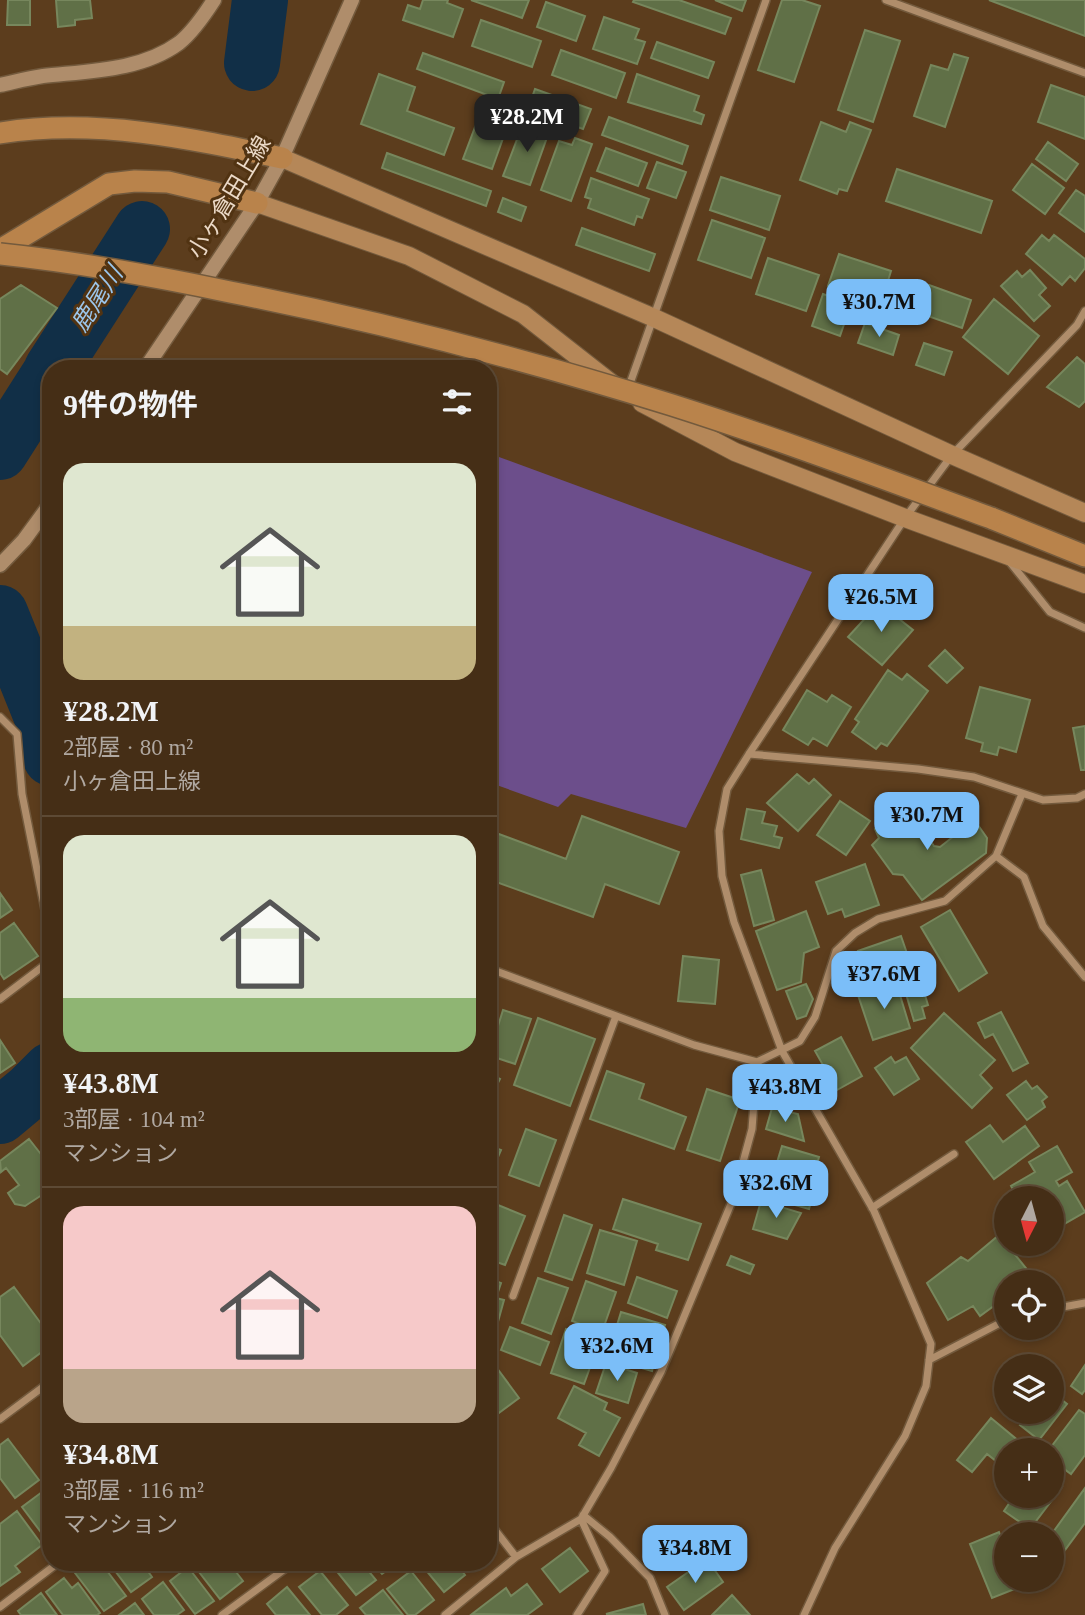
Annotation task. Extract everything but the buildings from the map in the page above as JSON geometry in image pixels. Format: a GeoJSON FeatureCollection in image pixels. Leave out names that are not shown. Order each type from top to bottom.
{"type":"FeatureCollection","features":[{"type":"Feature","properties":{"kind":"highway"},"geometry":{"type":"LineString","coordinates":[[0,133],[28,129],[89,127],[150,132],[282,158]]}},
{"type":"Feature","properties":{"kind":"highway"},"geometry":{"type":"LineString","coordinates":[[0,252],[109,184],[135,181],[168,183],[257,203]]}},
{"type":"Feature","properties":{"kind":"highway"},"geometry":{"type":"LineString","coordinates":[[0,252],[126,271],[302,306],[491,352],[672,405],[833,459],[1085,556]]}},
{"type":"Feature","properties":{"kind":"main road"},"geometry":{"type":"LineString","coordinates":[[0,85],[40,76],[116,69],[149,58],[180,43],[214,0]]}},
{"type":"Feature","properties":{"kind":"main road","name":"小ヶ倉田上線"},"geometry":{"type":"LineString","coordinates":[[151,360],[257,203],[282,158],[352,0]]}},
{"type":"Feature","properties":{"kind":"main road"},"geometry":{"type":"LineString","coordinates":[[282,158],[652,317],[1085,513]]}},
{"type":"Feature","properties":{"kind":"main road"},"geometry":{"type":"LineString","coordinates":[[257,203],[409,256],[523,314],[626,394],[735,452],[1085,584]]}},
{"type":"Feature","properties":{"kind":"main road"},"geometry":{"type":"LineString","coordinates":[[0,565],[24,540],[42,515]]}},
{"type":"Feature","properties":{"kind":"street"},"geometry":{"type":"LineString","coordinates":[[626,394],[766,0]]}},
{"type":"Feature","properties":{"kind":"street"},"geometry":{"type":"LineString","coordinates":[[886,0],[1085,74]]}},
{"type":"Feature","properties":{"kind":"street"},"geometry":{"type":"LineString","coordinates":[[804,1615],[835,1548],[905,1436],[926,1386],[930,1344],[872,1208],[782,1051],[734,922],[722,876],[719,831],[722,808],[727,789],[748,754],[905,518],[952,455],[1077,325],[1085,311]]}},
{"type":"Feature","properties":{"kind":"street"},"geometry":{"type":"LineString","coordinates":[[1051,499],[1085,503]]}},
{"type":"Feature","properties":{"kind":"street"},"geometry":{"type":"LineString","coordinates":[[1004,554],[1049,612],[1085,628]]}},
{"type":"Feature","properties":{"kind":"street"},"geometry":{"type":"LineString","coordinates":[[0,717],[17,734],[22,794],[42,895]]}},
{"type":"Feature","properties":{"kind":"street"},"geometry":{"type":"LineString","coordinates":[[748,754],[918,769],[974,777],[1043,800],[1077,798],[1085,794]]}},
{"type":"Feature","properties":{"kind":"street"},"geometry":{"type":"LineString","coordinates":[[497,971],[694,1045],[757,1062],[800,1041],[815,1017],[836,951],[855,933],[878,919],[944,901],[996,856],[1022,794]]}},
{"type":"Feature","properties":{"kind":"street"},"geometry":{"type":"LineString","coordinates":[[996,856],[1024,877],[1043,926],[1085,977]]}},
{"type":"Feature","properties":{"kind":"street"},"geometry":{"type":"LineString","coordinates":[[0,999],[42,968]]}},
{"type":"Feature","properties":{"kind":"street"},"geometry":{"type":"LineString","coordinates":[[513,1296],[616,1016]]}},
{"type":"Feature","properties":{"kind":"street"},"geometry":{"type":"LineString","coordinates":[[445,1615],[516,1557],[582,1517],[661,1372],[733,1199],[752,1129],[757,1062]]}},
{"type":"Feature","properties":{"kind":"street"},"geometry":{"type":"LineString","coordinates":[[872,1208],[954,1154]]}},
{"type":"Feature","properties":{"kind":"street"},"geometry":{"type":"LineString","coordinates":[[1064,1307],[1085,1303]]}},
{"type":"Feature","properties":{"kind":"street"},"geometry":{"type":"LineString","coordinates":[[929,1360],[994,1326]]}},
{"type":"Feature","properties":{"kind":"street"},"geometry":{"type":"LineString","coordinates":[[0,1419],[42,1388]]}},
{"type":"Feature","properties":{"kind":"street"},"geometry":{"type":"LineString","coordinates":[[577,1615],[605,1571],[582,1517]]}},
{"type":"Feature","properties":{"kind":"street"},"geometry":{"type":"LineString","coordinates":[[582,1517],[610,1537],[650,1578],[665,1615]]}},
{"type":"Feature","properties":{"kind":"street"},"geometry":{"type":"LineString","coordinates":[[497,1533],[516,1557]]}},
{"type":"Feature","properties":{"kind":"street"},"geometry":{"type":"LineString","coordinates":[[0,1607],[47,1571]]}},
{"type":"Feature","properties":{"kind":"street"},"geometry":{"type":"LineString","coordinates":[[222,1615],[282,1571]]}},
{"type":"Feature","properties":{"kind":"shaded area"},"geometry":{"type":"Polygon","coordinates":[[[497,456],[812,572],[686,828],[571,794],[558,807],[497,785],[497,456]]]}},
{"type":"Feature","properties":{"kind":"waterway","name":"鹿尾川"},"geometry":{"type":"LineString","coordinates":[[252,63],[260,0]]}},
{"type":"Feature","properties":{"kind":"waterway","name":"鹿尾川"},"geometry":{"type":"LineString","coordinates":[[58,360],[142,229]]}},
{"type":"Feature","properties":{"kind":"waterway","name":"鹿尾川"},"geometry":{"type":"LineString","coordinates":[[0,452],[42,386]]}},
{"type":"Feature","properties":{"kind":"waterway","name":"鹿尾川"},"geometry":{"type":"LineString","coordinates":[[0,613],[42,717]]}},
{"type":"Feature","properties":{"kind":"waterway","name":"鹿尾川"},"geometry":{"type":"LineString","coordinates":[[0,1116],[42,1079]]}}]}
